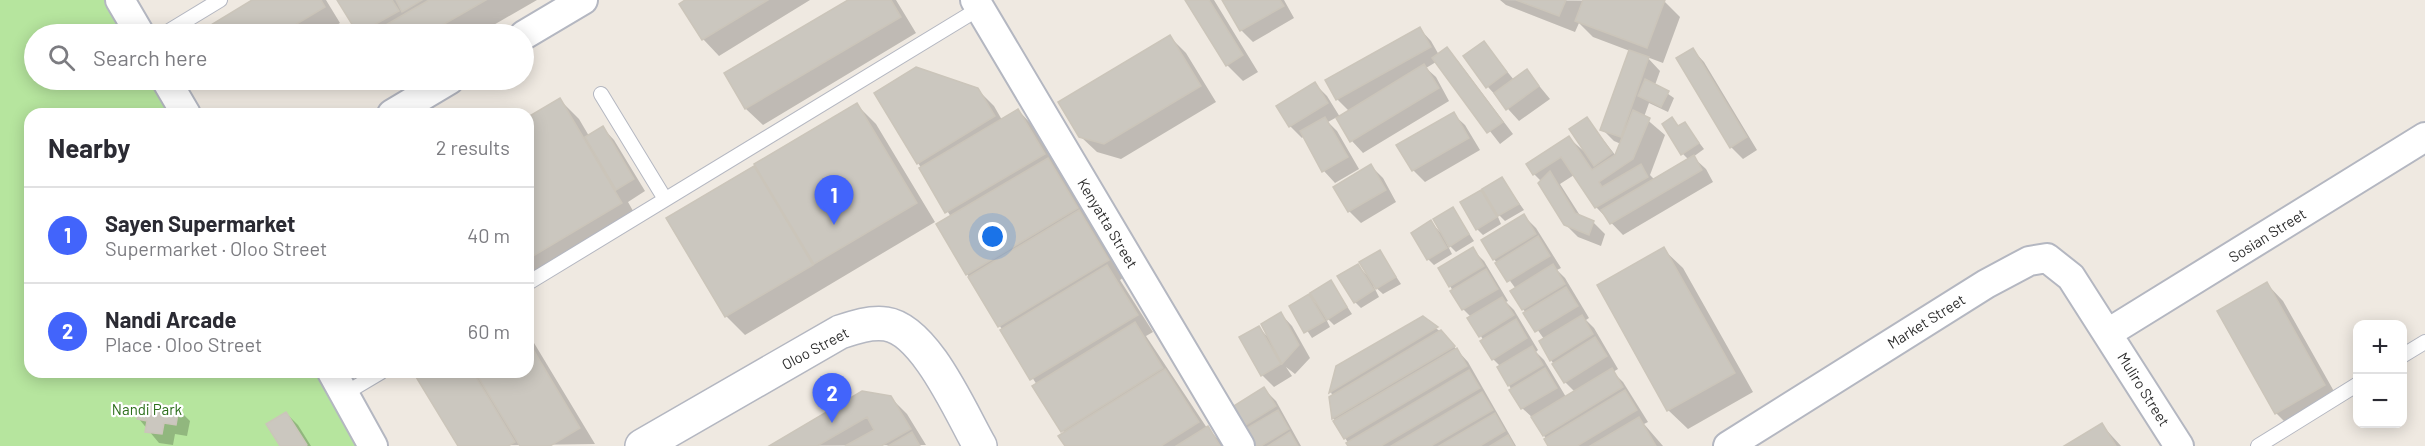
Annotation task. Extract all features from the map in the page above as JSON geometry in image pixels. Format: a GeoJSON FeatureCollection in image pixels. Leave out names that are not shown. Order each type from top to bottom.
{"type":"FeatureCollection","features":[{"type":"Feature","properties":{"kind":"street"},"geometry":{"type":"LineString","coordinates":[[120,0],[134,24]]}},
{"type":"Feature","properties":{"kind":"street"},"geometry":{"type":"LineString","coordinates":[[534,29],[583,0]]}},
{"type":"Feature","properties":{"kind":"street","name":"Kenyatta Street"},"geometry":{"type":"LineString","coordinates":[[977,4],[1240,446]]}},
{"type":"Feature","properties":{"kind":"street"},"geometry":{"type":"LineString","coordinates":[[172,90],[182,108]]}},
{"type":"Feature","properties":{"kind":"street"},"geometry":{"type":"LineString","coordinates":[[402,108],[432,90]]}},
{"type":"Feature","properties":{"kind":"street","name":"Sosian Street"},"geometry":{"type":"LineString","coordinates":[[2108,333],[2425,137]]}},
{"type":"Feature","properties":{"kind":"street","name":"Market Street"},"geometry":{"type":"LineString","coordinates":[[1728,446],[1986,284],[2029,261],[2047,258],[2071,278],[2108,333]]}},
{"type":"Feature","properties":{"kind":"street","name":"Oloo Street"},"geometry":{"type":"LineString","coordinates":[[642,446],[840,332],[866,324],[887,324],[909,335],[923,349],[980,446]]}},
{"type":"Feature","properties":{"kind":"street","name":"Muliro Street"},"geometry":{"type":"LineString","coordinates":[[2108,333],[2179,446]]}},
{"type":"Feature","properties":{"kind":"street"},"geometry":{"type":"LineString","coordinates":[[338,383],[373,446]]}},
{"type":"Feature","properties":{"kind":"lane"},"geometry":{"type":"LineString","coordinates":[[180,24],[220,0]]}},
{"type":"Feature","properties":{"kind":"lane"},"geometry":{"type":"LineString","coordinates":[[534,279],[977,4]]}},
{"type":"Feature","properties":{"kind":"lane"},"geometry":{"type":"LineString","coordinates":[[601,94],[665,199]]}},
{"type":"Feature","properties":{"kind":"lane"},"geometry":{"type":"LineString","coordinates":[[2407,353],[2425,342]]}},
{"type":"Feature","properties":{"kind":"lane"},"geometry":{"type":"LineString","coordinates":[[338,383],[358,378]]}},
{"type":"Feature","properties":{"kind":"lane"},"geometry":{"type":"LineString","coordinates":[[2258,446],[2353,387]]}},
{"type":"Feature","properties":{"kind":"green space","name":"Nandi Park"},"geometry":{"type":"Polygon","coordinates":[[[0,0],[117,0],[131,24],[24,24],[24,90],[169,90],[179,108],[24,108],[24,378],[331,378],[368,446],[0,446],[0,0]]]}},
{"type":"Feature","properties":{"kind":"building"},"geometry":{"type":"Polygon","coordinates":[[[252,0],[321,0],[325,7],[297,24],[213,24],[252,0]]]}},
{"type":"Feature","properties":{"kind":"building"},"geometry":{"type":"Polygon","coordinates":[[[337,0],[392,0],[399,11],[376,24],[352,24],[337,0]]]}},
{"type":"Feature","properties":{"kind":"building"},"geometry":{"type":"Polygon","coordinates":[[[396,0],[422,0],[402,12],[396,0]]]}},
{"type":"Feature","properties":{"kind":"building"},"geometry":{"type":"Polygon","coordinates":[[[429,0],[486,0],[444,24],[387,24],[429,0]]]}},
{"type":"Feature","properties":{"kind":"building"},"geometry":{"type":"Polygon","coordinates":[[[685,0],[768,0],[702,40],[679,4],[685,0]]]}},
{"type":"Feature","properties":{"kind":"building"},"geometry":{"type":"Polygon","coordinates":[[[848,0],[891,0],[901,17],[745,109],[724,73],[848,0]]]}},
{"type":"Feature","properties":{"kind":"building"},"geometry":{"type":"Polygon","coordinates":[[[1185,0],[1209,0],[1243,55],[1226,66],[1185,0]]]}},
{"type":"Feature","properties":{"kind":"building"},"geometry":{"type":"Polygon","coordinates":[[[1222,0],[1280,0],[1284,6],[1240,31],[1222,0]]]}},
{"type":"Feature","properties":{"kind":"building"},"geometry":{"type":"Polygon","coordinates":[[[1516,0],[1566,0],[1559,16],[1516,0]]]}},
{"type":"Feature","properties":{"kind":"building"},"geometry":{"type":"Polygon","coordinates":[[[1583,0],[1665,0],[1647,48],[1575,21],[1583,0]]]}},
{"type":"Feature","properties":{"kind":"building"},"geometry":{"type":"Polygon","coordinates":[[[1420,27],[1431,47],[1336,100],[1325,80],[1420,27]]]}},
{"type":"Feature","properties":{"kind":"building"},"geometry":{"type":"Polygon","coordinates":[[[1170,35],[1201,86],[1104,144],[1079,137],[1058,102],[1170,35]]]}},
{"type":"Feature","properties":{"kind":"building"},"geometry":{"type":"Polygon","coordinates":[[[1484,41],[1507,72],[1486,88],[1463,56],[1484,41]]]}},
{"type":"Feature","properties":{"kind":"building"},"geometry":{"type":"Polygon","coordinates":[[[1447,47],[1503,122],[1487,133],[1432,58],[1447,47]]]}},
{"type":"Feature","properties":{"kind":"building"},"geometry":{"type":"Polygon","coordinates":[[[1693,48],[1747,137],[1730,148],[1676,58],[1693,48]]]}},
{"type":"Feature","properties":{"kind":"building"},"geometry":{"type":"Polygon","coordinates":[[[1629,50],[1649,57],[1621,137],[1600,130],[1629,50]]]}},
{"type":"Feature","properties":{"kind":"building"},"geometry":{"type":"Polygon","coordinates":[[[1424,64],[1439,88],[1350,142],[1336,118],[1424,64]]]}},
{"type":"Feature","properties":{"kind":"building"},"geometry":{"type":"Polygon","coordinates":[[[916,67],[978,88],[995,116],[917,164],[874,93],[916,67]]]}},
{"type":"Feature","properties":{"kind":"building"},"geometry":{"type":"Polygon","coordinates":[[[1527,69],[1539,86],[1506,110],[1494,93],[1527,69]]]}},
{"type":"Feature","properties":{"kind":"building"},"geometry":{"type":"Polygon","coordinates":[[[1645,79],[1669,91],[1661,107],[1638,96],[1645,79]]]}},
{"type":"Feature","properties":{"kind":"building"},"geometry":{"type":"Polygon","coordinates":[[[1315,82],[1328,103],[1289,127],[1276,106],[1315,82]]]}},
{"type":"Feature","properties":{"kind":"building"},"geometry":{"type":"Polygon","coordinates":[[[560,98],[622,203],[534,255],[534,113],[560,98]]]}},
{"type":"Feature","properties":{"kind":"building"},"geometry":{"type":"Polygon","coordinates":[[[857,103],[917,203],[814,264],[754,164],[857,103]]]}},
{"type":"Feature","properties":{"kind":"building"},"geometry":{"type":"Polygon","coordinates":[[[1018,109],[1045,154],[945,213],[919,168],[1018,109]]]}},
{"type":"Feature","properties":{"kind":"building"},"geometry":{"type":"Polygon","coordinates":[[[1633,110],[1650,118],[1633,159],[1599,182],[1602,187],[1641,164],[1648,177],[1595,208],[1561,157],[1533,175],[1526,164],[1569,136],[1592,170],[1615,155],[1633,110]]]}},
{"type":"Feature","properties":{"kind":"building"},"geometry":{"type":"Polygon","coordinates":[[[1454,112],[1469,138],[1412,171],[1396,145],[1454,112]]]}},
{"type":"Feature","properties":{"kind":"building"},"geometry":{"type":"Polygon","coordinates":[[[1325,117],[1348,157],[1322,172],[1300,131],[1325,117]]]}},
{"type":"Feature","properties":{"kind":"building"},"geometry":{"type":"Polygon","coordinates":[[[1587,117],[1612,153],[1594,166],[1569,129],[1587,117]]]}},
{"type":"Feature","properties":{"kind":"building"},"geometry":{"type":"Polygon","coordinates":[[[1672,117],[1678,126],[1685,122],[1699,143],[1681,155],[1662,124],[1672,117]]]}},
{"type":"Feature","properties":{"kind":"building"},"geometry":{"type":"Polygon","coordinates":[[[603,126],[634,179],[616,190],[585,137],[603,126]]]}},
{"type":"Feature","properties":{"kind":"building"},"geometry":{"type":"Polygon","coordinates":[[[1694,155],[1702,170],[1610,224],[1601,210],[1694,155]]]}},
{"type":"Feature","properties":{"kind":"building"},"geometry":{"type":"Polygon","coordinates":[[[1048,158],[1078,208],[966,275],[936,224],[1048,158]]]}},
{"type":"Feature","properties":{"kind":"building"},"geometry":{"type":"Polygon","coordinates":[[[1371,164],[1386,190],[1348,212],[1333,187],[1371,164]]]}},
{"type":"Feature","properties":{"kind":"building"},"geometry":{"type":"Polygon","coordinates":[[[754,166],[813,265],[725,317],[666,218],[754,166]]]}},
{"type":"Feature","properties":{"kind":"building"},"geometry":{"type":"Polygon","coordinates":[[[1550,171],[1575,213],[1594,221],[1589,235],[1564,225],[1538,183],[1550,171]]]}},
{"type":"Feature","properties":{"kind":"building"},"geometry":{"type":"Polygon","coordinates":[[[1502,177],[1519,204],[1498,216],[1482,189],[1502,177]]]}},
{"type":"Feature","properties":{"kind":"building"},"geometry":{"type":"Polygon","coordinates":[[[1481,190],[1497,217],[1476,230],[1460,202],[1481,190]]]}},
{"type":"Feature","properties":{"kind":"building"},"geometry":{"type":"Polygon","coordinates":[[[1453,207],[1469,234],[1449,247],[1433,219],[1453,207]]]}},
{"type":"Feature","properties":{"kind":"building"},"geometry":{"type":"Polygon","coordinates":[[[1079,210],[1109,260],[998,327],[968,277],[1079,210]]]}},
{"type":"Feature","properties":{"kind":"building"},"geometry":{"type":"Polygon","coordinates":[[[1524,214],[1536,234],[1493,260],[1481,240],[1524,214]]]}},
{"type":"Feature","properties":{"kind":"building"},"geometry":{"type":"Polygon","coordinates":[[[1431,220],[1447,248],[1427,260],[1411,233],[1431,220]]]}},
{"type":"Feature","properties":{"kind":"building"},"geometry":{"type":"Polygon","coordinates":[[[1538,236],[1550,256],[1507,282],[1495,263],[1538,236]]]}},
{"type":"Feature","properties":{"kind":"building"},"geometry":{"type":"Polygon","coordinates":[[[1473,247],[1484,266],[1449,287],[1438,268],[1473,247]]]}},
{"type":"Feature","properties":{"kind":"building"},"geometry":{"type":"Polygon","coordinates":[[[1664,247],[1735,373],[1667,411],[1597,285],[1664,247]]]}},
{"type":"Feature","properties":{"kind":"building"},"geometry":{"type":"Polygon","coordinates":[[[1380,250],[1396,277],[1376,289],[1359,262],[1380,250]]]}},
{"type":"Feature","properties":{"kind":"building"},"geometry":{"type":"Polygon","coordinates":[[[1358,264],[1374,290],[1354,303],[1337,276],[1358,264]]]}},
{"type":"Feature","properties":{"kind":"building"},"geometry":{"type":"Polygon","coordinates":[[[1553,264],[1565,284],[1522,310],[1510,291],[1553,264]]]}},
{"type":"Feature","properties":{"kind":"building"},"geometry":{"type":"Polygon","coordinates":[[[1107,265],[1138,315],[1030,380],[1000,330],[1107,265]]]}},
{"type":"Feature","properties":{"kind":"building"},"geometry":{"type":"Polygon","coordinates":[[[1486,269],[1498,289],[1462,310],[1450,291],[1486,269]]]}},
{"type":"Feature","properties":{"kind":"building"},"geometry":{"type":"Polygon","coordinates":[[[1331,280],[1347,307],[1327,320],[1310,293],[1331,280]]]}},
{"type":"Feature","properties":{"kind":"building"},"geometry":{"type":"Polygon","coordinates":[[[2267,282],[2325,385],[2275,414],[2217,311],[2267,282]]]}},
{"type":"Feature","properties":{"kind":"building"},"geometry":{"type":"Polygon","coordinates":[[[1566,287],[1578,306],[1535,332],[1523,313],[1566,287]]]}},
{"type":"Feature","properties":{"kind":"building"},"geometry":{"type":"Polygon","coordinates":[[[1309,294],[1325,321],[1304,333],[1289,306],[1309,294]]]}},
{"type":"Feature","properties":{"kind":"building"},"geometry":{"type":"Polygon","coordinates":[[[1502,297],[1514,315],[1479,337],[1467,318],[1502,297]]]}},
{"type":"Feature","properties":{"kind":"building"},"geometry":{"type":"Polygon","coordinates":[[[1281,312],[1299,345],[1282,364],[1261,324],[1281,312]]]}},
{"type":"Feature","properties":{"kind":"building"},"geometry":{"type":"Polygon","coordinates":[[[1582,315],[1593,334],[1550,361],[1539,341],[1582,315]]]}},
{"type":"Feature","properties":{"kind":"building"},"geometry":{"type":"Polygon","coordinates":[[[1423,316],[1438,327],[1329,393],[1336,366],[1423,316]]]}},
{"type":"Feature","properties":{"kind":"building"},"geometry":{"type":"Polygon","coordinates":[[[1516,319],[1527,338],[1492,360],[1480,341],[1516,319]]]}},
{"type":"Feature","properties":{"kind":"building"},"geometry":{"type":"Polygon","coordinates":[[[1135,322],[1163,368],[1061,432],[1032,386],[1135,322]]]}},
{"type":"Feature","properties":{"kind":"building"},"geometry":{"type":"Polygon","coordinates":[[[1259,326],[1281,364],[1261,376],[1239,337],[1259,326]]]}},
{"type":"Feature","properties":{"kind":"building"},"geometry":{"type":"Polygon","coordinates":[[[1441,330],[1455,346],[1332,419],[1329,397],[1441,330]]]}},
{"type":"Feature","properties":{"kind":"building"},"geometry":{"type":"Polygon","coordinates":[[[1595,337],[1607,356],[1564,383],[1552,364],[1595,337]]]}},
{"type":"Feature","properties":{"kind":"building"},"geometry":{"type":"Polygon","coordinates":[[[1532,346],[1543,365],[1508,386],[1497,367],[1532,346]]]}},
{"type":"Feature","properties":{"kind":"building"},"geometry":{"type":"Polygon","coordinates":[[[1457,348],[1467,366],[1344,439],[1333,421],[1457,348]]]}},
{"type":"Feature","properties":{"kind":"building"},"geometry":{"type":"Polygon","coordinates":[[[534,351],[580,428],[550,446],[520,446],[479,378],[534,378],[534,351]]]}},
{"type":"Feature","properties":{"kind":"building"},"geometry":{"type":"Polygon","coordinates":[[[1545,368],[1557,388],[1521,409],[1509,390],[1545,368]]]}},
{"type":"Feature","properties":{"kind":"building"},"geometry":{"type":"Polygon","coordinates":[[[1612,368],[1623,387],[1543,436],[1531,417],[1612,368]]]}},
{"type":"Feature","properties":{"kind":"building"},"geometry":{"type":"Polygon","coordinates":[[[1165,369],[1199,422],[1161,446],[1065,446],[1058,436],[1165,369]]]}},
{"type":"Feature","properties":{"kind":"building"},"geometry":{"type":"Polygon","coordinates":[[[1469,370],[1480,388],[1381,446],[1348,446],[1346,443],[1469,370]]]}},
{"type":"Feature","properties":{"kind":"building"},"geometry":{"type":"Polygon","coordinates":[[[417,378],[477,378],[515,442],[508,446],[458,446],[417,378]]]}},
{"type":"Feature","properties":{"kind":"building"},"geometry":{"type":"Polygon","coordinates":[[[1264,387],[1276,406],[1241,428],[1229,409],[1264,387]]]}},
{"type":"Feature","properties":{"kind":"building"},"geometry":{"type":"Polygon","coordinates":[[[1625,390],[1637,410],[1577,446],[1548,446],[1544,439],[1625,390]]]}},
{"type":"Feature","properties":{"kind":"building"},"geometry":{"type":"Polygon","coordinates":[[[862,391],[891,396],[911,429],[881,446],[845,446],[874,430],[867,417],[817,446],[769,446],[862,391]]]}},
{"type":"Feature","properties":{"kind":"building"},"geometry":{"type":"Polygon","coordinates":[[[1482,392],[1493,410],[1431,446],[1391,446],[1482,392]]]}},
{"type":"Feature","properties":{"kind":"building"},"geometry":{"type":"Polygon","coordinates":[[[141,401],[179,408],[176,425],[164,423],[162,434],[145,432],[147,421],[137,419],[141,401]]]}},
{"type":"Feature","properties":{"kind":"building"},"geometry":{"type":"Polygon","coordinates":[[[1278,410],[1289,429],[1261,446],[1251,446],[1242,431],[1278,410]]]}},
{"type":"Feature","properties":{"kind":"building"},"geometry":{"type":"Polygon","coordinates":[[[286,412],[306,446],[280,446],[266,424],[286,412]]]}},
{"type":"Feature","properties":{"kind":"building"},"geometry":{"type":"Polygon","coordinates":[[[1495,413],[1505,431],[1480,446],[1439,446],[1495,413]]]}},
{"type":"Feature","properties":{"kind":"building"},"geometry":{"type":"Polygon","coordinates":[[[1639,417],[1656,446],[1590,446],[1639,417]]]}},
{"type":"Feature","properties":{"kind":"building"},"geometry":{"type":"Polygon","coordinates":[[[2102,423],[2116,446],[2064,446],[2102,423]]]}},
{"type":"Feature","properties":{"kind":"building"},"geometry":{"type":"Polygon","coordinates":[[[1208,426],[1220,446],[1176,446],[1208,426]]]}},
{"type":"Feature","properties":{"kind":"building"},"geometry":{"type":"Polygon","coordinates":[[[912,432],[920,446],[888,446],[912,432]]]}},
{"type":"Feature","properties":{"kind":"building"},"geometry":{"type":"Polygon","coordinates":[[[1290,432],[1298,446],[1268,446],[1290,432]]]}},
{"type":"Feature","properties":{"kind":"building"},"geometry":{"type":"Polygon","coordinates":[[[1508,435],[1514,446],[1490,446],[1508,435]]]}},
{"type":"Feature","properties":{"kind":"place","name":"Sayen Supermarket"},"geometry":{"type":"Point","coordinates":[834,225]}},
{"type":"Feature","properties":{"kind":"place","name":"Nandi Arcade"},"geometry":{"type":"Point","coordinates":[832,423]}}]}
